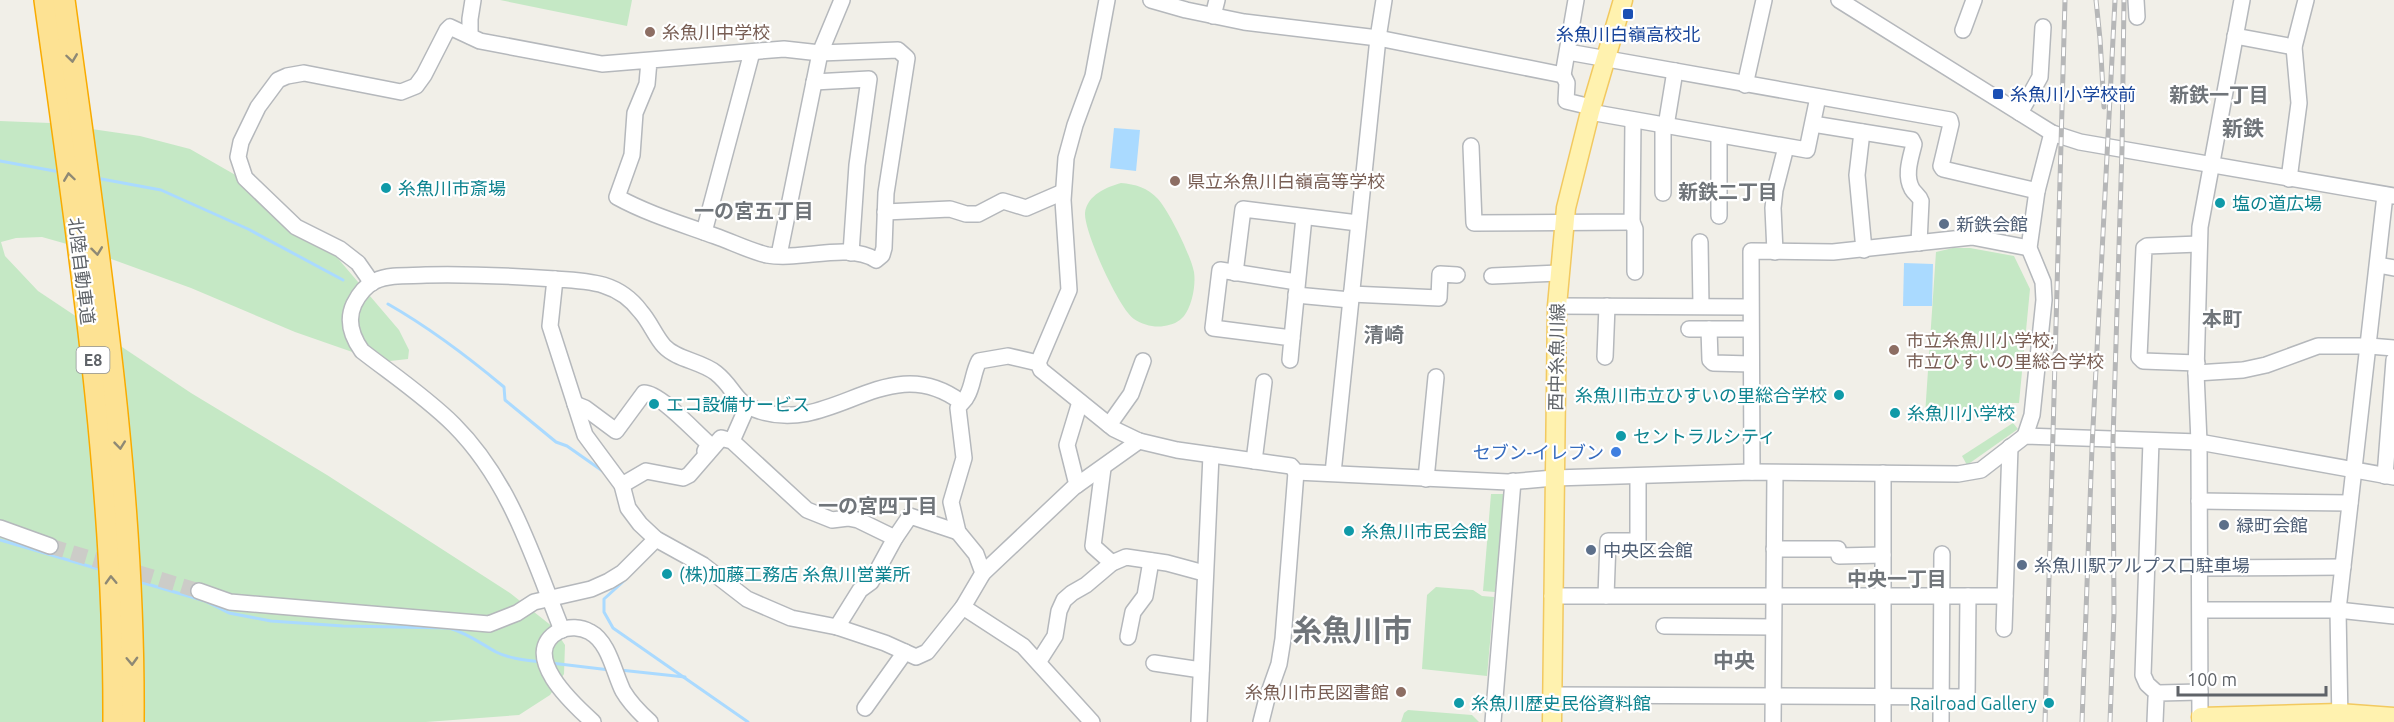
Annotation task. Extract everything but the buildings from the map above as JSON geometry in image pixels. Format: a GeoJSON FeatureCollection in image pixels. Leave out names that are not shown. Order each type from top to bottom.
{"type":"FeatureCollection","features":[{"type":"Feature","properties":{"kind":"highway","name":"北陸自動車道"},"geometry":{"type":"LineString","coordinates":[[45,0],[95,380],[109,542],[114,722]]}},
{"type":"Feature","properties":{"kind":"highway","name":"北陸自動車道"},"geometry":{"type":"LineString","coordinates":[[64,0],[113,377],[127,542],[134,716]]}},
{"type":"Feature","properties":{"kind":"highway"},"geometry":{"type":"LineString","coordinates":[[109,722],[112,624]]}},
{"type":"Feature","properties":{"kind":"main road","name":"西中糸魚川線"},"geometry":{"type":"LineString","coordinates":[[1552,722],[1552,596],[1559,273],[1565,222],[1591,109],[1623,0]]}},
{"type":"Feature","properties":{"kind":"main road"},"geometry":{"type":"LineString","coordinates":[[2200,719],[2394,717]]}},
{"type":"Feature","properties":{"kind":"street"},"geometry":{"type":"LineString","coordinates":[[470,36],[473,0]]}},
{"type":"Feature","properties":{"kind":"street"},"geometry":{"type":"LineString","coordinates":[[779,255],[820,53],[842,0]]}},
{"type":"Feature","properties":{"kind":"street"},"geometry":{"type":"LineString","coordinates":[[1107,0],[1093,76],[1069,141],[1063,192],[1069,290],[1038,363],[1041,370],[1109,425],[1139,441],[1211,455],[1291,466],[1296,472],[1283,639],[1279,664],[1261,722]]}},
{"type":"Feature","properties":{"kind":"street"},"geometry":{"type":"LineString","coordinates":[[1151,0],[1213,16],[1269,26],[1378,39],[1563,75]]}},
{"type":"Feature","properties":{"kind":"street"},"geometry":{"type":"LineString","coordinates":[[1213,16],[1217,0]]}},
{"type":"Feature","properties":{"kind":"street"},"geometry":{"type":"LineString","coordinates":[[1333,473],[1350,297],[1384,0]]}},
{"type":"Feature","properties":{"kind":"street"},"geometry":{"type":"LineString","coordinates":[[1576,0],[1563,75],[1567,82],[1566,102],[1633,120],[1804,150],[1809,149],[1818,97]]}},
{"type":"Feature","properties":{"kind":"street"},"geometry":{"type":"LineString","coordinates":[[1745,85],[1764,0]]}},
{"type":"Feature","properties":{"kind":"street"},"geometry":{"type":"LineString","coordinates":[[1839,0],[2052,133],[2080,142],[2210,166],[2389,195],[2378,265],[2338,610],[2340,718]]}},
{"type":"Feature","properties":{"kind":"street"},"geometry":{"type":"LineString","coordinates":[[1963,30],[1974,0]]}},
{"type":"Feature","properties":{"kind":"street"},"geometry":{"type":"LineString","coordinates":[[2136,0],[2137,17]]}},
{"type":"Feature","properties":{"kind":"street"},"geometry":{"type":"LineString","coordinates":[[2200,719],[2201,610],[2197,368],[2199,244],[2210,166],[2242,0]]}},
{"type":"Feature","properties":{"kind":"street"},"geometry":{"type":"LineString","coordinates":[[2289,179],[2299,103],[2294,47],[2304,1]]}},
{"type":"Feature","properties":{"kind":"street"},"geometry":{"type":"LineString","coordinates":[[372,283],[358,263],[340,249],[296,227],[245,178],[238,156],[241,142],[258,107],[278,80],[304,73],[401,92],[416,86],[450,27],[480,41],[602,64],[784,50],[820,53],[898,50],[907,58],[886,193],[882,255],[876,260],[866,254],[851,253],[767,255],[644,211],[617,197],[632,155],[635,113],[647,84],[649,61]]}},
{"type":"Feature","properties":{"kind":"street"},"geometry":{"type":"LineString","coordinates":[[2020,113],[2040,77],[2043,27]]}},
{"type":"Feature","properties":{"kind":"street"},"geometry":{"type":"LineString","coordinates":[[2235,36],[2294,47]]}},
{"type":"Feature","properties":{"kind":"street"},"geometry":{"type":"LineString","coordinates":[[704,232],[752,52]]}},
{"type":"Feature","properties":{"kind":"street"},"geometry":{"type":"LineString","coordinates":[[1568,52],[1950,120],[1941,166],[1943,169],[2037,191]]}},
{"type":"Feature","properties":{"kind":"street"},"geometry":{"type":"LineString","coordinates":[[1663,193],[1665,126],[1675,71]]}},
{"type":"Feature","properties":{"kind":"street"},"geometry":{"type":"LineString","coordinates":[[814,82],[869,79],[857,165],[851,253]]}},
{"type":"Feature","properties":{"kind":"street"},"geometry":{"type":"LineString","coordinates":[[1633,120],[1632,222],[1635,229],[1635,272]]}},
{"type":"Feature","properties":{"kind":"street"},"geometry":{"type":"LineString","coordinates":[[1814,124],[1912,140],[1914,144],[1909,178],[1910,187],[1921,201],[1919,243]]}},
{"type":"Feature","properties":{"kind":"street"},"geometry":{"type":"LineString","coordinates":[[1862,132],[1857,175],[1863,250]]}},
{"type":"Feature","properties":{"kind":"street"},"geometry":{"type":"LineString","coordinates":[[1296,472],[1514,481],[1752,472],[1958,474],[1972,472],[1987,465],[2025,436],[2032,415],[2044,300],[2043,282],[2029,248],[2037,191],[2052,133]]}},
{"type":"Feature","properties":{"kind":"street"},"geometry":{"type":"LineString","coordinates":[[1719,135],[1719,216]]}},
{"type":"Feature","properties":{"kind":"street"},"geometry":{"type":"LineString","coordinates":[[1471,147],[1474,223],[1632,222]]}},
{"type":"Feature","properties":{"kind":"street"},"geometry":{"type":"LineString","coordinates":[[1775,252],[1773,208],[1786,147]]}},
{"type":"Feature","properties":{"kind":"street"},"geometry":{"type":"LineString","coordinates":[[885,212],[950,209],[966,214],[978,214],[1003,201],[1026,207],[1063,192]]}},
{"type":"Feature","properties":{"kind":"street"},"geometry":{"type":"LineString","coordinates":[[1235,273],[1243,209],[1358,223]]}},
{"type":"Feature","properties":{"kind":"street"},"geometry":{"type":"LineString","coordinates":[[1290,360],[1304,217]]}},
{"type":"Feature","properties":{"kind":"street"},"geometry":{"type":"LineString","coordinates":[[1752,472],[1751,251],[1863,250],[1972,237],[2029,248]]}},
{"type":"Feature","properties":{"kind":"street"},"geometry":{"type":"LineString","coordinates":[[1700,242],[1701,306]]}},
{"type":"Feature","properties":{"kind":"street"},"geometry":{"type":"LineString","coordinates":[[2199,244],[2144,248],[2139,357],[2141,360],[2197,368],[2244,370],[2266,365],[2318,346],[2394,348]]}},
{"type":"Feature","properties":{"kind":"street"},"geometry":{"type":"LineString","coordinates":[[2378,265],[2394,268]]}},
{"type":"Feature","properties":{"kind":"street"},"geometry":{"type":"LineString","coordinates":[[1292,338],[1213,328],[1220,270],[1297,288],[1350,297],[1439,297],[1440,274],[1457,275]]}},
{"type":"Feature","properties":{"kind":"street"},"geometry":{"type":"LineString","coordinates":[[1492,276],[1559,273]]}},
{"type":"Feature","properties":{"kind":"street"},"geometry":{"type":"LineString","coordinates":[[562,630],[507,496],[476,450],[434,406],[362,351],[353,339],[350,324],[351,309],[358,296],[377,280],[396,276],[477,274],[592,281],[614,289],[630,299],[663,345],[670,351],[701,363],[718,374],[741,404],[772,415],[815,413],[884,386],[903,383],[931,386],[948,393],[961,402]]}},
{"type":"Feature","properties":{"kind":"street"},"geometry":{"type":"LineString","coordinates":[[555,279],[550,326],[585,435],[622,485],[628,508],[640,524],[656,539],[702,565],[747,600],[791,618],[837,627],[916,657],[927,652],[963,607],[983,573],[1077,485],[1139,441]]}},
{"type":"Feature","properties":{"kind":"street"},"geometry":{"type":"LineString","coordinates":[[1557,306],[1750,307]]}},
{"type":"Feature","properties":{"kind":"street"},"geometry":{"type":"LineString","coordinates":[[1605,357],[1607,306]]}},
{"type":"Feature","properties":{"kind":"street"},"geometry":{"type":"LineString","coordinates":[[1689,329],[1750,329]]}},
{"type":"Feature","properties":{"kind":"street"},"geometry":{"type":"LineString","coordinates":[[1709,329],[1710,360],[1713,363],[1751,364]]}},
{"type":"Feature","properties":{"kind":"street"},"geometry":{"type":"LineString","coordinates":[[983,573],[976,554],[958,532],[951,502],[964,458],[958,415],[961,402],[967,397],[973,373],[979,361],[1008,356],[1038,363]]}},
{"type":"Feature","properties":{"kind":"street"},"geometry":{"type":"LineString","coordinates":[[2025,436],[2199,442],[2390,477],[2394,360]]}},
{"type":"Feature","properties":{"kind":"street"},"geometry":{"type":"LineString","coordinates":[[1109,425],[1131,393],[1143,361]]}},
{"type":"Feature","properties":{"kind":"street"},"geometry":{"type":"LineString","coordinates":[[1426,479],[1436,377]]}},
{"type":"Feature","properties":{"kind":"street"},"geometry":{"type":"LineString","coordinates":[[1254,461],[1264,382]]}},
{"type":"Feature","properties":{"kind":"street"},"geometry":{"type":"LineString","coordinates":[[575,405],[585,408],[616,431],[644,393],[652,393],[672,408],[709,444],[705,451],[706,454]]}},
{"type":"Feature","properties":{"kind":"street"},"geometry":{"type":"LineString","coordinates":[[1077,485],[1066,445],[1080,402]]}},
{"type":"Feature","properties":{"kind":"street"},"geometry":{"type":"LineString","coordinates":[[732,441],[747,407]]}},
{"type":"Feature","properties":{"kind":"street"},"geometry":{"type":"LineString","coordinates":[[622,485],[646,471],[683,478],[689,475],[721,438],[732,441],[807,510],[832,519],[858,520],[895,538]]}},
{"type":"Feature","properties":{"kind":"street"},"geometry":{"type":"LineString","coordinates":[[2151,441],[2143,675],[2147,684],[2158,694],[2200,692]]}},
{"type":"Feature","properties":{"kind":"street"},"geometry":{"type":"LineString","coordinates":[[2004,629],[2010,447]]}},
{"type":"Feature","properties":{"kind":"street"},"geometry":{"type":"LineString","coordinates":[[1199,722],[1211,455]]}},
{"type":"Feature","properties":{"kind":"street"},"geometry":{"type":"LineString","coordinates":[[1103,468],[1093,546],[1112,563]]}},
{"type":"Feature","properties":{"kind":"street"},"geometry":{"type":"LineString","coordinates":[[1773,722],[1775,473]]}},
{"type":"Feature","properties":{"kind":"street"},"geometry":{"type":"LineString","coordinates":[[1883,473],[1883,722]]}},
{"type":"Feature","properties":{"kind":"street"},"geometry":{"type":"LineString","coordinates":[[1606,596],[1608,541],[1638,541],[1638,476]]}},
{"type":"Feature","properties":{"kind":"street"},"geometry":{"type":"LineString","coordinates":[[1493,722],[1514,481]]}},
{"type":"Feature","properties":{"kind":"street"},"geometry":{"type":"LineString","coordinates":[[2199,501],[2350,503]]}},
{"type":"Feature","properties":{"kind":"street"},"geometry":{"type":"LineString","coordinates":[[837,627],[860,590],[871,582],[909,516],[958,532]]}},
{"type":"Feature","properties":{"kind":"street"},"geometry":{"type":"LineString","coordinates":[[0,528],[50,546]]}},
{"type":"Feature","properties":{"kind":"street"},"geometry":{"type":"LineString","coordinates":[[199,591],[230,602],[489,624],[517,613],[534,602],[591,589],[609,581],[622,573],[656,539]]}},
{"type":"Feature","properties":{"kind":"street"},"geometry":{"type":"LineString","coordinates":[[1774,549],[1838,549],[1839,556],[1884,555]]}},
{"type":"Feature","properties":{"kind":"street"},"geometry":{"type":"LineString","coordinates":[[1941,722],[1942,554]]}},
{"type":"Feature","properties":{"kind":"street"},"geometry":{"type":"LineString","coordinates":[[1039,661],[1055,636],[1059,611],[1064,600],[1112,563],[1126,557],[1204,573]]}},
{"type":"Feature","properties":{"kind":"street"},"geometry":{"type":"LineString","coordinates":[[1128,637],[1133,612],[1145,596],[1152,561]]}},
{"type":"Feature","properties":{"kind":"street"},"geometry":{"type":"LineString","coordinates":[[2200,568],[2343,567]]}},
{"type":"Feature","properties":{"kind":"street"},"geometry":{"type":"LineString","coordinates":[[1552,596],[2006,596]]}},
{"type":"Feature","properties":{"kind":"street"},"geometry":{"type":"LineString","coordinates":[[1552,695],[1967,697],[1968,596]]}},
{"type":"Feature","properties":{"kind":"street"},"geometry":{"type":"LineString","coordinates":[[963,607],[1019,642],[1039,661],[1092,722]]}},
{"type":"Feature","properties":{"kind":"street"},"geometry":{"type":"LineString","coordinates":[[2201,610],[2338,610],[2394,616]]}},
{"type":"Feature","properties":{"kind":"street"},"geometry":{"type":"LineString","coordinates":[[1664,626],[1773,627]]}},
{"type":"Feature","properties":{"kind":"street"},"geometry":{"type":"LineString","coordinates":[[593,722],[567,695],[544,663],[545,646],[550,638],[562,630],[580,628],[597,636],[624,693],[650,722]]}},
{"type":"Feature","properties":{"kind":"street"},"geometry":{"type":"LineString","coordinates":[[865,708],[905,652]]}},
{"type":"Feature","properties":{"kind":"street"},"geometry":{"type":"LineString","coordinates":[[1154,663],[1202,670]]}},
{"type":"Feature","properties":{"kind":"street"},"geometry":{"type":"LineString","coordinates":[[2155,722],[2158,694]]}},
{"type":"Feature","properties":{"kind":"green space"},"geometry":{"type":"Polygon","coordinates":[[[500,0],[632,0],[627,26],[500,0]]]}},
{"type":"Feature","properties":{"kind":"green space"},"geometry":{"type":"Polygon","coordinates":[[[0,121],[50,123],[140,136],[190,149],[272,196],[335,255],[399,330],[409,350],[408,359],[381,362],[295,332],[191,288],[81,248],[42,237],[16,238],[1,242],[5,256],[38,291],[191,393],[327,475],[510,593],[553,627],[565,645],[564,674],[550,695],[519,715],[426,722],[0,722],[0,121]]]}},
{"type":"Feature","properties":{"kind":"green space"},"geometry":{"type":"Polygon","coordinates":[[[1121,183],[1141,187],[1158,199],[1173,223],[1192,265],[1193,295],[1187,312],[1173,324],[1160,327],[1149,326],[1134,319],[1112,286],[1090,236],[1085,213],[1090,201],[1104,190],[1121,183]]]}},
{"type":"Feature","properties":{"kind":"green space"},"geometry":{"type":"Polygon","coordinates":[[[1953,248],[1970,248],[2014,256],[2030,289],[2019,403],[2001,403],[1986,411],[1945,409],[1925,415],[1936,252],[1953,248]]]}},
{"type":"Feature","properties":{"kind":"green space"},"geometry":{"type":"Polygon","coordinates":[[[2013,423],[2018,429],[1967,465],[1962,456],[2013,423]]]}},
{"type":"Feature","properties":{"kind":"green space"},"geometry":{"type":"Polygon","coordinates":[[[1491,494],[1505,494],[1495,592],[1483,591],[1491,494]]]}},
{"type":"Feature","properties":{"kind":"green space"},"geometry":{"type":"Polygon","coordinates":[[[1436,587],[1473,590],[1482,596],[1494,597],[1487,676],[1422,669],[1427,595],[1436,587]]]}},
{"type":"Feature","properties":{"kind":"green space"},"geometry":{"type":"Polygon","coordinates":[[[1408,710],[1472,715],[1479,722],[1401,722],[1404,713],[1408,710]]]}},
{"type":"Feature","properties":{"kind":"water"},"geometry":{"type":"Polygon","coordinates":[[[1114,128],[1140,130],[1136,171],[1110,168],[1114,128]]]}},
{"type":"Feature","properties":{"kind":"water"},"geometry":{"type":"Polygon","coordinates":[[[1904,263],[1933,264],[1932,306],[1903,306],[1904,263]]]}},
{"type":"Feature","properties":{"kind":"waterway"},"geometry":{"type":"LineString","coordinates":[[0,161],[60,172]]}},
{"type":"Feature","properties":{"kind":"waterway"},"geometry":{"type":"LineString","coordinates":[[96,178],[161,190],[248,229],[343,280]]}},
{"type":"Feature","properties":{"kind":"waterway"},"geometry":{"type":"LineString","coordinates":[[388,304],[476,364],[504,387],[505,400],[556,442],[567,446],[604,472]]}},
{"type":"Feature","properties":{"kind":"waterway"},"geometry":{"type":"LineString","coordinates":[[0,540],[102,570]]}},
{"type":"Feature","properties":{"kind":"waterway"},"geometry":{"type":"LineString","coordinates":[[626,579],[604,599],[604,612],[613,628],[748,722]]}},
{"type":"Feature","properties":{"kind":"waterway"},"geometry":{"type":"LineString","coordinates":[[137,581],[205,601],[229,613],[271,621],[343,626],[449,628],[468,635],[501,654],[542,662]]}},
{"type":"Feature","properties":{"kind":"waterway"},"geometry":{"type":"LineString","coordinates":[[551,663],[610,670]]}},
{"type":"Feature","properties":{"kind":"waterway"},"geometry":{"type":"LineString","coordinates":[[620,670],[685,677]]}},
{"type":"Feature","properties":{"kind":"tunnel"},"geometry":{"type":"LineString","coordinates":[[50,546],[199,591]]}},
{"type":"Feature","properties":{"kind":"railway"},"geometry":{"type":"LineString","coordinates":[[2045,722],[2065,0]]}},
{"type":"Feature","properties":{"kind":"railway"},"geometry":{"type":"LineString","coordinates":[[2096,0],[2104,107]]}},
{"type":"Feature","properties":{"kind":"railway"},"geometry":{"type":"LineString","coordinates":[[2082,722],[2092,447],[2115,0]]}},
{"type":"Feature","properties":{"kind":"railway"},"geometry":{"type":"LineString","coordinates":[[2110,722],[2114,612],[2113,440],[2124,0]]}},
{"type":"Feature","properties":{"kind":"place","name":"糸魚川白嶺高校北"},"geometry":{"type":"Point","coordinates":[1628,14]}},
{"type":"Feature","properties":{"kind":"place","name":"糸魚川中学校"},"geometry":{"type":"Point","coordinates":[650,32]}},
{"type":"Feature","properties":{"kind":"place","name":"糸魚川小学校前"},"geometry":{"type":"Point","coordinates":[1998,94]}},
{"type":"Feature","properties":{"kind":"place","name":"県立糸魚川白嶺高等学校"},"geometry":{"type":"Point","coordinates":[1175,181]}},
{"type":"Feature","properties":{"kind":"place","name":"糸魚川市斎場"},"geometry":{"type":"Point","coordinates":[386,188]}},
{"type":"Feature","properties":{"kind":"place","name":"塩の道広場"},"geometry":{"type":"Point","coordinates":[2220,203]}},
{"type":"Feature","properties":{"kind":"place","name":"新鉄会館"},"geometry":{"type":"Point","coordinates":[1944,224]}},
{"type":"Feature","properties":{"kind":"place","name":"市立糸魚川小学校; 市立ひすいの里総合学校"},"geometry":{"type":"Point","coordinates":[1894,350]}},
{"type":"Feature","properties":{"kind":"place","name":"糸魚川市立ひすいの里総合学校"},"geometry":{"type":"Point","coordinates":[1839,395]}},
{"type":"Feature","properties":{"kind":"place","name":"エコ設備サービス"},"geometry":{"type":"Point","coordinates":[654,404]}},
{"type":"Feature","properties":{"kind":"place","name":"糸魚川小学校"},"geometry":{"type":"Point","coordinates":[1895,413]}},
{"type":"Feature","properties":{"kind":"place","name":"セントラルシティ"},"geometry":{"type":"Point","coordinates":[1621,436]}},
{"type":"Feature","properties":{"kind":"place","name":"セブン-イレブン"},"geometry":{"type":"Point","coordinates":[1616,452]}},
{"type":"Feature","properties":{"kind":"place","name":"緑町会館"},"geometry":{"type":"Point","coordinates":[2224,525]}},
{"type":"Feature","properties":{"kind":"place","name":"糸魚川市民会館"},"geometry":{"type":"Point","coordinates":[1349,531]}},
{"type":"Feature","properties":{"kind":"place","name":"中央区会館"},"geometry":{"type":"Point","coordinates":[1591,550]}},
{"type":"Feature","properties":{"kind":"place","name":"糸魚川駅アルプス口駐車場"},"geometry":{"type":"Point","coordinates":[2022,565]}},
{"type":"Feature","properties":{"kind":"place","name":"(株)加藤工務店 糸魚川営業所"},"geometry":{"type":"Point","coordinates":[667,574]}},
{"type":"Feature","properties":{"kind":"place","name":"糸魚川市民図書館"},"geometry":{"type":"Point","coordinates":[1401,692]}},
{"type":"Feature","properties":{"kind":"place","name":"糸魚川歴史民俗資料館"},"geometry":{"type":"Point","coordinates":[1459,703]}},
{"type":"Feature","properties":{"kind":"place","name":"Railroad Gallery"},"geometry":{"type":"Point","coordinates":[2049,703]}},
{"type":"Feature","properties":{"kind":"district","name":"新鉄一丁目"},"geometry":{"type":"Point","coordinates":[2219,94]}},
{"type":"Feature","properties":{"kind":"district","name":"新鉄"},"geometry":{"type":"Point","coordinates":[2243,128]}},
{"type":"Feature","properties":{"kind":"district","name":"新鉄二丁目"},"geometry":{"type":"Point","coordinates":[1728,191]}},
{"type":"Feature","properties":{"kind":"district","name":"一の宮五丁目"},"geometry":{"type":"Point","coordinates":[754,210]}},
{"type":"Feature","properties":{"kind":"district","name":"本町"},"geometry":{"type":"Point","coordinates":[2222,318]}},
{"type":"Feature","properties":{"kind":"district","name":"清崎"},"geometry":{"type":"Point","coordinates":[1384,334]}},
{"type":"Feature","properties":{"kind":"district","name":"一の宮四丁目"},"geometry":{"type":"Point","coordinates":[878,505]}},
{"type":"Feature","properties":{"kind":"district","name":"中央一丁目"},"geometry":{"type":"Point","coordinates":[1897,578]}},
{"type":"Feature","properties":{"kind":"district","name":"糸魚川市"},"geometry":{"type":"Point","coordinates":[1352,630]}},
{"type":"Feature","properties":{"kind":"district","name":"中央"},"geometry":{"type":"Point","coordinates":[1734,660]}}]}
